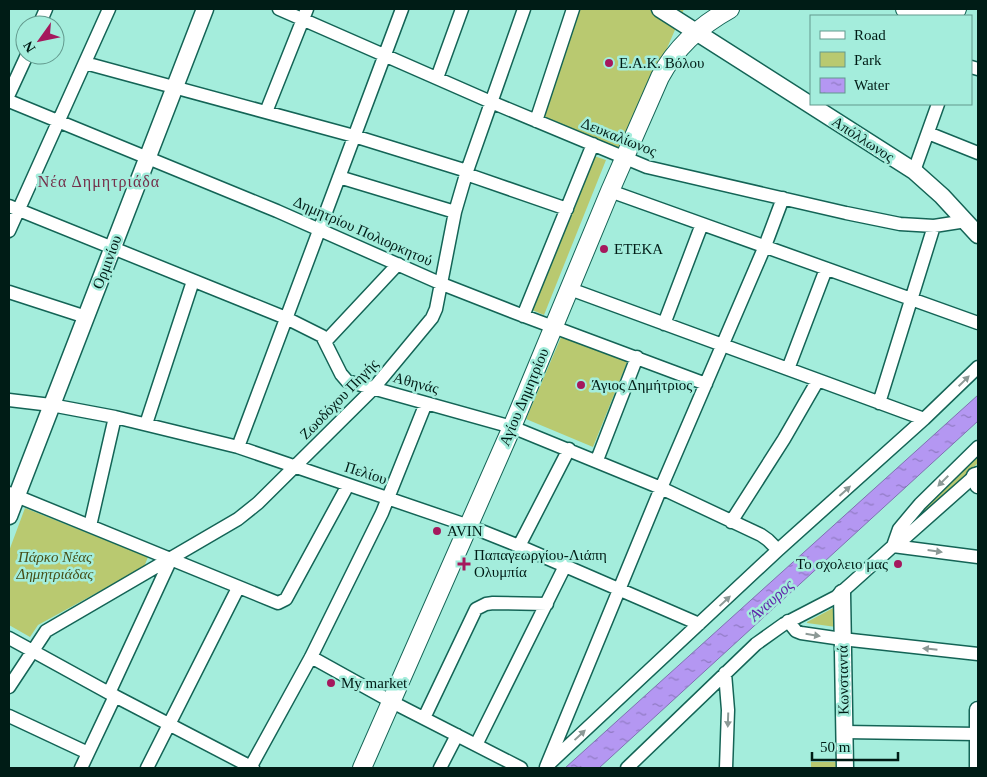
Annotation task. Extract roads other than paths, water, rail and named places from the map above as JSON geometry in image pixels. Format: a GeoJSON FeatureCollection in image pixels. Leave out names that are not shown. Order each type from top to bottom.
{"type":"FeatureCollection","features":[{"type":"Feature","properties":{"kind":"main road","name":"Αγίου Δημητρίου"},"geometry":{"type":"LineString","coordinates":[[362,768],[512,427],[610,191],[664,69],[695,32],[730,9]]}},
{"type":"Feature","properties":{"kind":"main road"},"geometry":{"type":"LineString","coordinates":[[905,9],[932,15]]}},
{"type":"Feature","properties":{"kind":"main road"},"geometry":{"type":"LineString","coordinates":[[941,15],[957,9]]}},
{"type":"Feature","properties":{"kind":"street"},"geometry":{"type":"LineString","coordinates":[[9,232],[14,208],[58,122],[109,9]]}},
{"type":"Feature","properties":{"kind":"street","name":"Ορμινίου"},"geometry":{"type":"LineString","coordinates":[[9,516],[13,494],[51,406],[206,9]]}},
{"type":"Feature","properties":{"kind":"street","name":"Δευκαλίωνος"},"geometry":{"type":"LineString","coordinates":[[279,9],[305,14],[385,55],[491,102],[658,170],[900,224],[934,226],[966,221]]}},
{"type":"Feature","properties":{"kind":"street"},"geometry":{"type":"LineString","coordinates":[[238,447],[402,9]]}},
{"type":"Feature","properties":{"kind":"street"},"geometry":{"type":"LineString","coordinates":[[437,78],[462,9]]}},
{"type":"Feature","properties":{"kind":"street","name":"Ζωοδόχου Πηγής"},"geometry":{"type":"LineString","coordinates":[[9,687],[44,633],[52,627],[171,559],[248,512],[374,389],[432,318],[442,284],[455,212],[467,172],[524,9]]}},
{"type":"Feature","properties":{"kind":"street"},"geometry":{"type":"LineString","coordinates":[[536,121],[574,9]]}},
{"type":"Feature","properties":{"kind":"street","name":"Απόλλωνος"},"geometry":{"type":"LineString","coordinates":[[660,9],[914,171],[942,196],[978,235]]}},
{"type":"Feature","properties":{"kind":"street"},"geometry":{"type":"LineString","coordinates":[[266,112],[305,14]]}},
{"type":"Feature","properties":{"kind":"street"},"geometry":{"type":"LineString","coordinates":[[84,63],[354,136],[467,172],[567,209]]}},
{"type":"Feature","properties":{"kind":"street"},"geometry":{"type":"LineString","coordinates":[[9,94],[22,65]]}},
{"type":"Feature","properties":{"kind":"street","name":"Δημητρίου Πολιορκητού"},"geometry":{"type":"LineString","coordinates":[[9,101],[320,229],[442,284],[706,384]]}},
{"type":"Feature","properties":{"kind":"street"},"geometry":{"type":"LineString","coordinates":[[914,171],[938,105]]}},
{"type":"Feature","properties":{"kind":"street"},"geometry":{"type":"LineString","coordinates":[[928,133],[978,153]]}},
{"type":"Feature","properties":{"kind":"street"},"geometry":{"type":"LineString","coordinates":[[523,316],[593,144]]}},
{"type":"Feature","properties":{"kind":"street"},"geometry":{"type":"LineString","coordinates":[[339,177],[455,212]]}},
{"type":"Feature","properties":{"kind":"street"},"geometry":{"type":"LineString","coordinates":[[610,191],[978,323]]}},
{"type":"Feature","properties":{"kind":"street"},"geometry":{"type":"LineString","coordinates":[[545,768],[661,488],[765,246],[783,198]]}},
{"type":"Feature","properties":{"kind":"street","name":"Αθηνάς"},"geometry":{"type":"LineString","coordinates":[[14,208],[286,318],[320,334],[343,378],[347,382],[512,427],[569,449],[661,488],[766,538],[778,550]]}},
{"type":"Feature","properties":{"kind":"street"},"geometry":{"type":"LineString","coordinates":[[664,324],[702,224]]}},
{"type":"Feature","properties":{"kind":"street"},"geometry":{"type":"LineString","coordinates":[[879,403],[934,226]]}},
{"type":"Feature","properties":{"kind":"street"},"geometry":{"type":"LineString","coordinates":[[325,342],[398,264]]}},
{"type":"Feature","properties":{"kind":"street"},"geometry":{"type":"LineString","coordinates":[[788,370],[826,269]]}},
{"type":"Feature","properties":{"kind":"street"},"geometry":{"type":"LineString","coordinates":[[146,424],[193,281]]}},
{"type":"Feature","properties":{"kind":"street"},"geometry":{"type":"LineString","coordinates":[[570,289],[924,419]]}},
{"type":"Feature","properties":{"kind":"street"},"geometry":{"type":"LineString","coordinates":[[9,292],[86,317]]}},
{"type":"Feature","properties":{"kind":"street"},"geometry":{"type":"LineString","coordinates":[[596,460],[637,357]]}},
{"type":"Feature","properties":{"kind":"street"},"geometry":{"type":"LineString","coordinates":[[545,768],[778,550],[924,419],[978,367]]}},
{"type":"Feature","properties":{"kind":"street"},"geometry":{"type":"LineString","coordinates":[[731,522],[784,439],[818,380]]}},
{"type":"Feature","properties":{"kind":"street","name":"Πελίου"},"geometry":{"type":"LineString","coordinates":[[9,400],[115,417],[238,447],[469,526],[699,624]]}},
{"type":"Feature","properties":{"kind":"street"},"geometry":{"type":"LineString","coordinates":[[9,638],[252,768],[311,657],[388,497],[426,402]]}},
{"type":"Feature","properties":{"kind":"street"},"geometry":{"type":"LineString","coordinates":[[90,526],[115,417]]}},
{"type":"Feature","properties":{"kind":"street"},"geometry":{"type":"LineString","coordinates":[[893,546],[899,529],[920,504],[978,447]]}},
{"type":"Feature","properties":{"kind":"street"},"geometry":{"type":"LineString","coordinates":[[519,546],[569,449]]}},
{"type":"Feature","properties":{"kind":"street"},"geometry":{"type":"LineString","coordinates":[[627,768],[756,644],[788,621],[842,593],[893,546],[977,478]]}},
{"type":"Feature","properties":{"kind":"street"},"geometry":{"type":"LineString","coordinates":[[13,494],[278,603],[286,599],[348,485]]}},
{"type":"Feature","properties":{"kind":"street"},"geometry":{"type":"LineString","coordinates":[[893,546],[978,557]]}},
{"type":"Feature","properties":{"kind":"street"},"geometry":{"type":"LineString","coordinates":[[82,768],[171,559]]}},
{"type":"Feature","properties":{"kind":"street"},"geometry":{"type":"LineString","coordinates":[[476,745],[565,566]]}},
{"type":"Feature","properties":{"kind":"street"},"geometry":{"type":"LineString","coordinates":[[147,768],[238,588]]}},
{"type":"Feature","properties":{"kind":"street","name":"Κωνσταντά"},"geometry":{"type":"LineString","coordinates":[[842,593],[845,768]]}},
{"type":"Feature","properties":{"kind":"street"},"geometry":{"type":"LineString","coordinates":[[424,718],[476,609],[493,603],[547,604]]}},
{"type":"Feature","properties":{"kind":"street"},"geometry":{"type":"LineString","coordinates":[[788,621],[794,629],[801,633],[978,654]]}},
{"type":"Feature","properties":{"kind":"street"},"geometry":{"type":"LineString","coordinates":[[311,657],[392,702],[521,768]]}},
{"type":"Feature","properties":{"kind":"street"},"geometry":{"type":"LineString","coordinates":[[725,673],[728,710],[726,768]]}},
{"type":"Feature","properties":{"kind":"street"},"geometry":{"type":"LineString","coordinates":[[978,710],[978,768]]}},
{"type":"Feature","properties":{"kind":"street"},"geometry":{"type":"LineString","coordinates":[[9,716],[88,753]]}},
{"type":"Feature","properties":{"kind":"street"},"geometry":{"type":"LineString","coordinates":[[844,732],[978,734]]}},
{"type":"Feature","properties":{"kind":"street"},"geometry":{"type":"LineString","coordinates":[[440,768],[457,735]]}},
{"type":"Feature","properties":{"kind":"water","name":"Άναυρος"},"geometry":{"type":"Polygon","coordinates":[[[978,395],[978,421],[599,768],[565,768],[978,395]]]}},
{"type":"Feature","properties":{"kind":"place","name":"Ε.Α.Κ. Βόλου"},"geometry":{"type":"Point","coordinates":[609,63]}},
{"type":"Feature","properties":{"kind":"place","name":"ΕΤΕΚΑ"},"geometry":{"type":"Point","coordinates":[604,249]}},
{"type":"Feature","properties":{"kind":"place","name":"Άγιος Δημήτριος"},"geometry":{"type":"Point","coordinates":[581,385]}},
{"type":"Feature","properties":{"kind":"place","name":"AVIN"},"geometry":{"type":"Point","coordinates":[437,531]}},
{"type":"Feature","properties":{"kind":"place","name":"Παπαγεωργίου-Λιάπη Ολυμπία"},"geometry":{"type":"Point","coordinates":[464,564]}},
{"type":"Feature","properties":{"kind":"place","name":"Το σχολειο μας"},"geometry":{"type":"Point","coordinates":[898,564]}},
{"type":"Feature","properties":{"kind":"place","name":"My market"},"geometry":{"type":"Point","coordinates":[331,683]}},
{"type":"Feature","properties":{"kind":"district","name":"Νέα Δημητριάδα"},"geometry":{"type":"Point","coordinates":[99,181]}},
{"type":"Feature","properties":{"kind":"park label","name":"Πάρκο Νέας Δημητριάδας"},"geometry":{"type":"Point","coordinates":[55,566]}}]}
